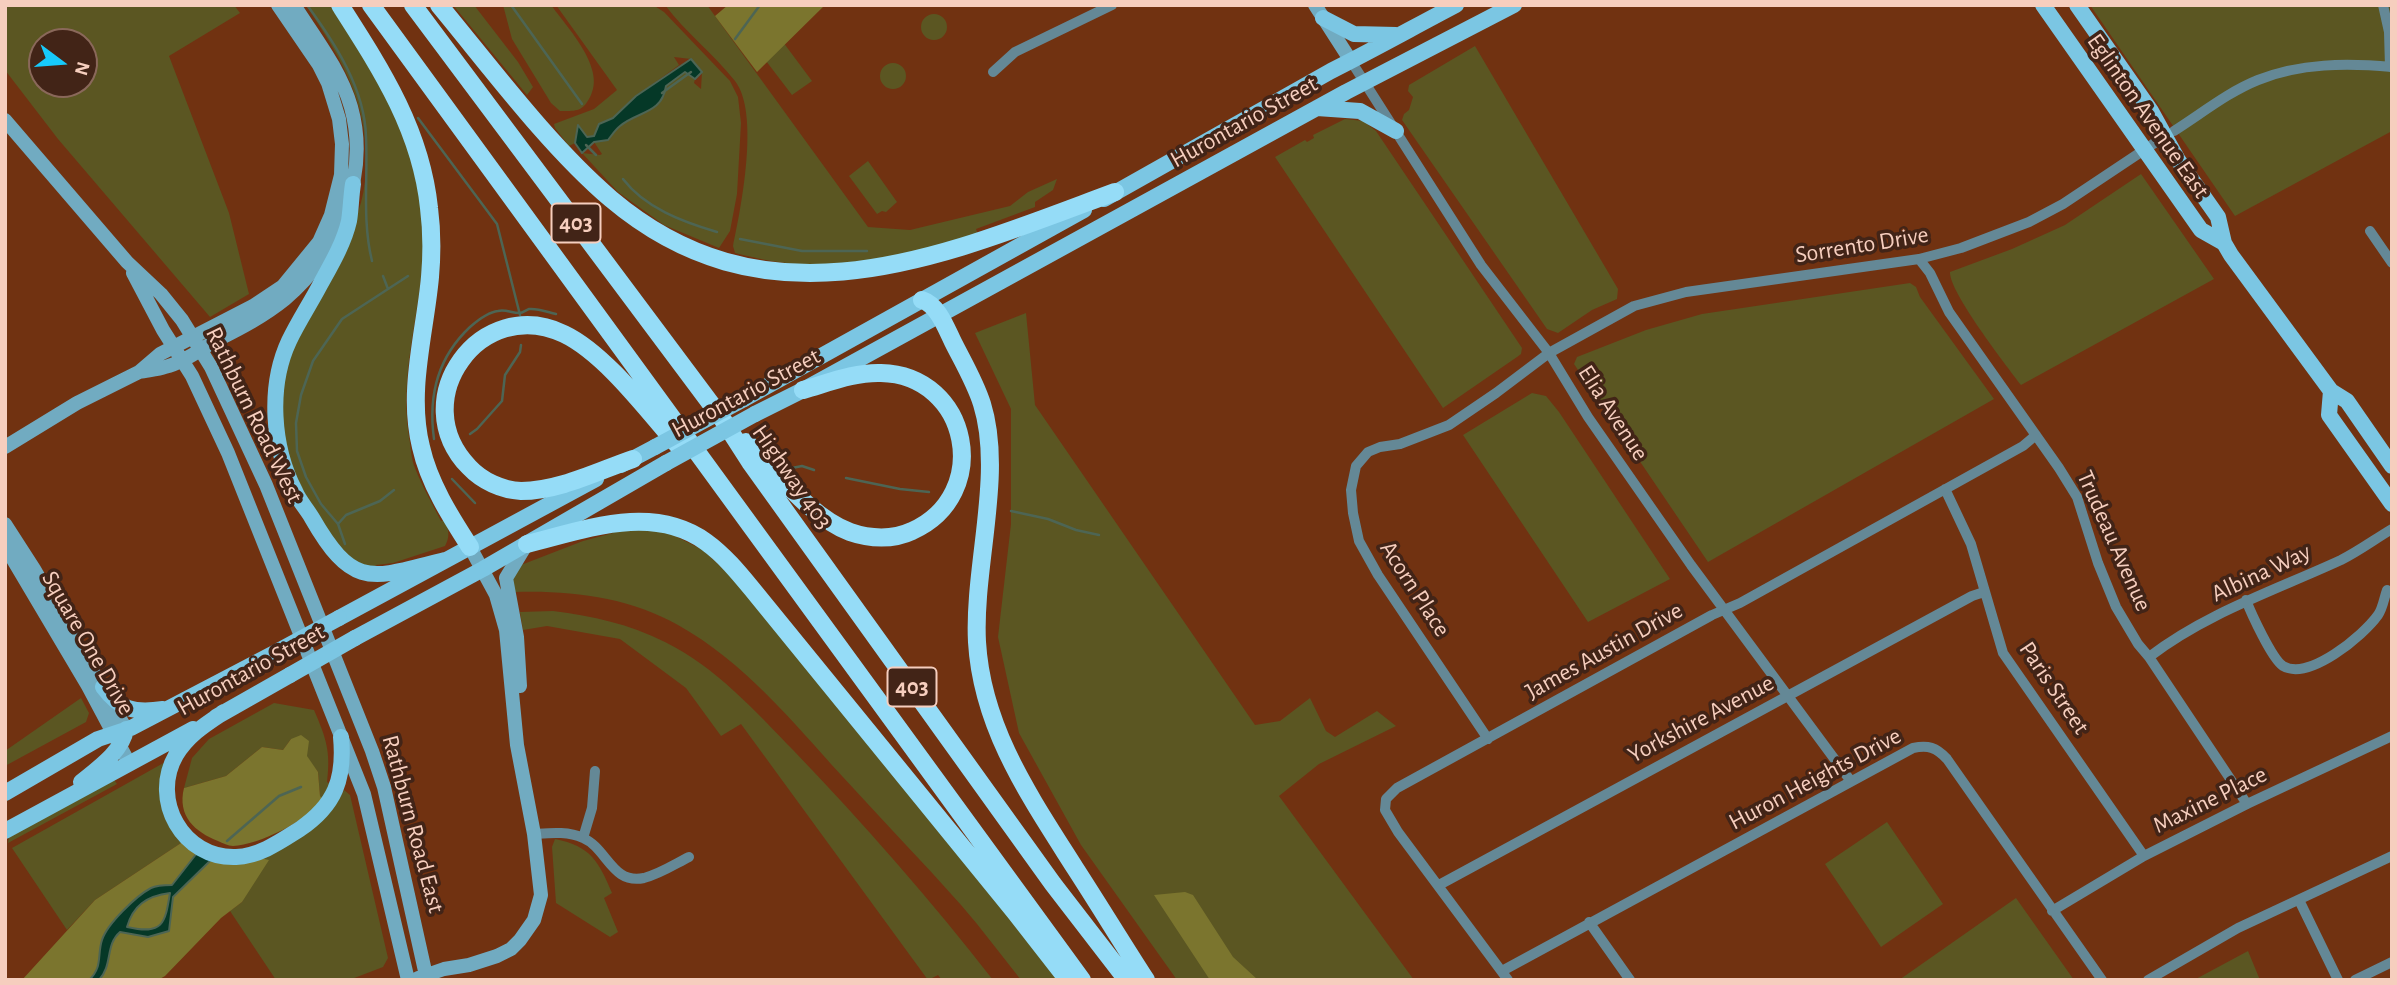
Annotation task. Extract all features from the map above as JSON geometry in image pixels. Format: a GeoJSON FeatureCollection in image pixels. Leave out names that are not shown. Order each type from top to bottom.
{"type":"FeatureCollection","features":[{"type":"Feature","properties":{"kind":"highway"},"geometry":{"type":"LineString","coordinates":[[340,5],[378,64],[399,104],[411,128],[422,164],[432,244],[417,384],[419,438],[434,484],[470,547]]}},
{"type":"Feature","properties":{"kind":"highway","name":"403"},"geometry":{"type":"LineString","coordinates":[[371,5],[1082,980]]}},
{"type":"Feature","properties":{"kind":"highway","name":"Highway 403"},"geometry":{"type":"LineString","coordinates":[[413,5],[723,420],[750,462],[1053,884],[1127,980]]}},
{"type":"Feature","properties":{"kind":"highway"},"geometry":{"type":"LineString","coordinates":[[439,5],[544,131],[611,199],[673,240],[741,265],[793,273],[822,274],[907,262],[982,242],[1115,192]]}},
{"type":"Feature","properties":{"kind":"highway"},"geometry":{"type":"LineString","coordinates":[[922,300],[938,314],[977,391],[988,433],[989,481],[978,583],[977,620],[979,666],[996,732],[1021,783],[1146,980]]}},
{"type":"Feature","properties":{"kind":"highway"},"geometry":{"type":"LineString","coordinates":[[633,459],[544,488],[520,491],[488,482],[463,461],[447,430],[444,404],[452,373],[468,351],[499,331],[531,326],[564,334],[593,354],[695,465],[717,480]]}},
{"type":"Feature","properties":{"kind":"highway"},"geometry":{"type":"LineString","coordinates":[[723,420],[816,512],[848,531],[879,538],[899,536],[923,526],[952,497],[963,455],[957,425],[937,395],[919,382],[899,375],[880,373],[803,390]]}},
{"type":"Feature","properties":{"kind":"highway"},"geometry":{"type":"LineString","coordinates":[[527,544],[632,521],[665,524],[705,540],[739,573],[1068,980]]}},
{"type":"Feature","properties":{"kind":"main road","name":"Hurontario Street"},"geometry":{"type":"LineString","coordinates":[[5,793],[98,739],[119,736],[744,399],[1456,5]]}},
{"type":"Feature","properties":{"kind":"main road","name":"Hurontario Street"},"geometry":{"type":"LineString","coordinates":[[5,830],[483,569],[755,414],[1317,108],[1514,5]]}},
{"type":"Feature","properties":{"kind":"main road","name":"Eglinton Avenue East"},"geometry":{"type":"LineString","coordinates":[[2043,5],[2200,230],[2224,243]]}},
{"type":"Feature","properties":{"kind":"main road","name":"Eglinton Avenue East"},"geometry":{"type":"LineString","coordinates":[[2077,5],[2169,133],[2178,160],[2218,217],[2224,243],[2331,391],[2347,401],[2392,466]]}},
{"type":"Feature","properties":{"kind":"main road"},"geometry":{"type":"LineString","coordinates":[[1319,12],[1354,34],[1398,35]]}},
{"type":"Feature","properties":{"kind":"main road"},"geometry":{"type":"LineString","coordinates":[[1317,108],[1360,111],[1396,131]]}},
{"type":"Feature","properties":{"kind":"main road"},"geometry":{"type":"LineString","coordinates":[[353,184],[348,223],[332,262],[288,342],[281,364],[275,401],[283,459],[294,491],[322,538],[349,567],[380,574],[445,560]]}},
{"type":"Feature","properties":{"kind":"main road","name":"Eglinton Avenue East"},"geometry":{"type":"LineString","coordinates":[[2331,391],[2329,415],[2392,504]]}},
{"type":"Feature","properties":{"kind":"main road"},"geometry":{"type":"LineString","coordinates":[[103,687],[113,701],[128,709],[145,711],[172,708]]}},
{"type":"Feature","properties":{"kind":"main road"},"geometry":{"type":"LineString","coordinates":[[224,712],[183,745],[174,760],[166,785],[170,810],[180,831],[197,847],[223,855],[238,857],[261,851],[285,839],[323,810],[331,800],[339,779],[343,753],[341,737]]}},
{"type":"Feature","properties":{"kind":"main road"},"geometry":{"type":"LineString","coordinates":[[5,830],[83,780],[107,759],[119,736]]}},
{"type":"Feature","properties":{"kind":"street"},"geometry":{"type":"LineString","coordinates":[[5,447],[76,403],[139,372],[160,354],[178,353],[253,306],[283,286],[319,242],[338,194],[342,164],[336,105],[319,65],[278,5]]}},
{"type":"Feature","properties":{"kind":"street"},"geometry":{"type":"LineString","coordinates":[[196,343],[261,317],[300,285],[332,241],[353,184],[355,138],[351,108],[334,66],[294,5]]}},
{"type":"Feature","properties":{"kind":"street"},"geometry":{"type":"LineString","coordinates":[[993,72],[1015,52],[1112,5]]}},
{"type":"Feature","properties":{"kind":"street"},"geometry":{"type":"LineString","coordinates":[[2383,5],[2389,32],[2391,67]]}},
{"type":"Feature","properties":{"kind":"street"},"geometry":{"type":"LineString","coordinates":[[1319,12],[1351,61]]}},
{"type":"Feature","properties":{"kind":"street","name":"Elia Avenue"},"geometry":{"type":"LineString","coordinates":[[1351,61],[1481,265],[1549,353],[1596,428],[1691,565],[1850,780]]}},
{"type":"Feature","properties":{"kind":"street","name":"Sorrento Drive"},"geometry":{"type":"LineString","coordinates":[[1549,353],[1620,312],[1663,296],[1919,259],[1961,248],[2029,222],[2076,196],[2169,133],[2258,80],[2304,67],[2344,64],[2391,67]]}},
{"type":"Feature","properties":{"kind":"street","name":"Rathburn Road West"},"geometry":{"type":"LineString","coordinates":[[5,120],[127,262],[161,294],[196,343],[211,367],[266,485],[315,605]]}},
{"type":"Feature","properties":{"kind":"street"},"geometry":{"type":"LineString","coordinates":[[2370,231],[2392,263]]}},
{"type":"Feature","properties":{"kind":"street","name":"Trudeau Avenue"},"geometry":{"type":"LineString","coordinates":[[1919,259],[1930,273],[1949,312],[2077,497],[2098,563],[2116,607],[2138,644],[2247,804]]}},
{"type":"Feature","properties":{"kind":"street","name":"Rathburn Road West"},"geometry":{"type":"LineString","coordinates":[[127,262],[192,376],[237,473],[289,610]]}},
{"type":"Feature","properties":{"kind":"street","name":"Acorn Place"},"geometry":{"type":"LineString","coordinates":[[1488,738],[1366,556],[1359,541],[1353,513],[1353,478],[1356,466],[1368,452],[1400,444],[1449,425],[1549,353]]}},
{"type":"Feature","properties":{"kind":"street","name":"James Austin Drive"},"geometry":{"type":"LineString","coordinates":[[1505,975],[1398,832],[1385,810],[1386,799],[1397,788],[1712,615],[1726,611],[2023,446],[2036,435]]}},
{"type":"Feature","properties":{"kind":"street","name":"Paris Street"},"geometry":{"type":"LineString","coordinates":[[1945,489],[1970,544],[2003,653],[2144,856]]}},
{"type":"Feature","properties":{"kind":"street","name":"Square One Drive"},"geometry":{"type":"LineString","coordinates":[[5,524],[103,687],[129,763]]}},
{"type":"Feature","properties":{"kind":"street","name":"Albina Way"},"geometry":{"type":"LineString","coordinates":[[2149,657],[2165,643],[2246,600],[2342,559],[2392,529]]}},
{"type":"Feature","properties":{"kind":"street"},"geometry":{"type":"LineString","coordinates":[[502,594],[508,571],[527,544]]}},
{"type":"Feature","properties":{"kind":"street","name":"Square One Drive"},"geometry":{"type":"LineString","coordinates":[[5,546],[119,736]]}},
{"type":"Feature","properties":{"kind":"street"},"geometry":{"type":"LineString","coordinates":[[423,978],[497,956],[511,948],[527,931],[541,895],[534,834],[517,746],[515,714],[520,697],[520,667],[502,594],[470,547]]}},
{"type":"Feature","properties":{"kind":"street"},"geometry":{"type":"LineString","coordinates":[[2246,600],[2278,662],[2292,670],[2337,654],[2357,639],[2379,614],[2387,590]]}},
{"type":"Feature","properties":{"kind":"street","name":"Yorkshire Avenue"},"geometry":{"type":"LineString","coordinates":[[1439,885],[1983,592]]}},
{"type":"Feature","properties":{"kind":"street","name":"Rathburn Road East"},"geometry":{"type":"LineString","coordinates":[[315,605],[384,787],[423,978]]}},
{"type":"Feature","properties":{"kind":"street","name":"Rathburn Road East"},"geometry":{"type":"LineString","coordinates":[[289,610],[364,794],[408,980]]}},
{"type":"Feature","properties":{"kind":"street","name":"Maxine Place"},"geometry":{"type":"LineString","coordinates":[[2052,911],[2144,856],[2392,736]]}},
{"type":"Feature","properties":{"kind":"street","name":"Huron Heights Drive"},"geometry":{"type":"LineString","coordinates":[[1505,975],[1589,922],[1680,875],[1850,780],[1913,748],[1932,747],[1940,751],[2102,980]]}},
{"type":"Feature","properties":{"kind":"street"},"geometry":{"type":"LineString","coordinates":[[583,838],[592,807],[595,771]]}},
{"type":"Feature","properties":{"kind":"street"},"geometry":{"type":"LineString","coordinates":[[534,834],[562,833],[583,838],[612,867],[627,877],[644,878],[689,857]]}},
{"type":"Feature","properties":{"kind":"street"},"geometry":{"type":"LineString","coordinates":[[2148,980],[2238,928],[2392,856]]}},
{"type":"Feature","properties":{"kind":"street"},"geometry":{"type":"LineString","coordinates":[[2299,900],[2338,980]]}},
{"type":"Feature","properties":{"kind":"street"},"geometry":{"type":"LineString","coordinates":[[1589,922],[1630,980]]}},
{"type":"Feature","properties":{"kind":"street"},"geometry":{"type":"LineString","coordinates":[[2355,980],[2392,962]]}},
{"type":"Feature","properties":{"kind":"shaded area"},"geometry":{"type":"Polygon","coordinates":[[[5,5],[234,5],[240,13],[169,56],[229,213],[249,294],[210,317],[58,139],[5,70],[5,5]]]}},
{"type":"Feature","properties":{"kind":"shaded area"},"geometry":{"type":"Polygon","coordinates":[[[306,5],[330,5],[377,80],[401,130],[410,157],[422,216],[422,272],[410,354],[406,409],[414,464],[441,521],[445,520],[448,536],[445,546],[393,563],[376,565],[373,569],[354,561],[336,545],[300,484],[286,446],[282,425],[282,385],[292,345],[350,232],[358,213],[365,181],[364,131],[352,87],[332,47],[306,5]]]}},
{"type":"Feature","properties":{"kind":"shaded area"},"geometry":{"type":"Polygon","coordinates":[[[453,5],[474,5],[518,62],[533,87],[527,95],[453,5]]]}},
{"type":"Feature","properties":{"kind":"shaded area"},"geometry":{"type":"Polygon","coordinates":[[[503,5],[551,5],[582,48],[593,72],[591,95],[582,108],[560,111],[551,103],[512,39],[503,5]]]}},
{"type":"Feature","properties":{"kind":"shaded area"},"geometry":{"type":"Polygon","coordinates":[[[556,5],[653,5],[664,12],[730,81],[738,97],[741,123],[737,194],[730,231],[719,248],[664,225],[618,192],[582,153],[602,154],[594,142],[608,140],[618,127],[664,97],[665,86],[685,72],[695,79],[694,83],[701,89],[702,72],[691,59],[674,57],[679,65],[636,96],[613,118],[599,124],[594,136],[587,137],[578,126],[575,143],[569,146],[554,124],[594,109],[617,90],[556,5]]]}},
{"type":"Feature","properties":{"kind":"shaded area"},"geometry":{"type":"Polygon","coordinates":[[[665,5],[707,5],[868,227],[910,230],[1010,206],[1028,192],[1057,179],[1053,190],[1035,202],[1035,207],[976,229],[978,235],[894,256],[852,263],[809,265],[771,261],[735,253],[733,246],[746,161],[746,115],[742,96],[727,71],[665,5]]]}},
{"type":"Feature","properties":{"kind":"shaded area"},"geometry":{"type":"Polygon","coordinates":[[[728,5],[825,5],[757,72],[715,16],[728,5]]]}},
{"type":"Feature","properties":{"kind":"shaded area"},"geometry":{"type":"Polygon","coordinates":[[[2090,5],[2392,5],[2392,131],[2235,216],[2090,5]]]}},
{"type":"Feature","properties":{"kind":"shaded area"},"geometry":{"type":"Polygon","coordinates":[[[934,14],[943,18],[947,27],[943,36],[934,40],[925,36],[921,27],[925,18],[934,14]]]}},
{"type":"Feature","properties":{"kind":"shaded area"},"geometry":{"type":"Polygon","coordinates":[[[783,42],[812,81],[792,95],[763,57],[783,42]]]}},
{"type":"Feature","properties":{"kind":"shaded area"},"geometry":{"type":"Polygon","coordinates":[[[1475,46],[1618,289],[1617,299],[1592,310],[1558,333],[1547,329],[1402,120],[1413,97],[1408,91],[1409,85],[1475,46]]]}},
{"type":"Feature","properties":{"kind":"shaded area"},"geometry":{"type":"Polygon","coordinates":[[[691,59],[702,72],[695,79],[685,72],[666,86],[660,102],[654,107],[620,126],[608,140],[594,142],[582,153],[575,143],[578,125],[587,137],[594,136],[599,124],[613,118],[636,96],[691,59]]]}},
{"type":"Feature","properties":{"kind":"shaded area"},"geometry":{"type":"Polygon","coordinates":[[[893,63],[902,67],[906,76],[902,85],[893,89],[884,85],[880,76],[884,67],[893,63]]]}},
{"type":"Feature","properties":{"kind":"shaded area"},"geometry":{"type":"Polygon","coordinates":[[[1345,119],[1363,121],[1376,131],[1522,348],[1521,354],[1443,408],[1275,157],[1345,119]]]}},
{"type":"Feature","properties":{"kind":"shaded area"},"geometry":{"type":"Polygon","coordinates":[[[868,161],[897,202],[886,212],[877,214],[849,176],[868,161]]]}},
{"type":"Feature","properties":{"kind":"shaded area"},"geometry":{"type":"Polygon","coordinates":[[[2141,174],[2214,279],[2021,385],[1968,311],[1952,282],[1950,272],[2012,249],[2065,225],[2141,174]]]}},
{"type":"Feature","properties":{"kind":"shaded area"},"geometry":{"type":"Polygon","coordinates":[[[1910,283],[1916,287],[1920,297],[1994,399],[1708,562],[1574,364],[1577,357],[1646,330],[1702,314],[1910,283]]]}},
{"type":"Feature","properties":{"kind":"shaded area"},"geometry":{"type":"Polygon","coordinates":[[[1026,313],[1035,405],[1255,725],[1280,721],[1310,698],[1326,731],[1335,737],[1377,711],[1396,726],[1319,764],[1279,796],[1414,980],[1177,980],[1081,845],[1019,733],[998,637],[1011,524],[1011,409],[975,333],[1026,313]]]}},
{"type":"Feature","properties":{"kind":"shaded area"},"geometry":{"type":"Polygon","coordinates":[[[1532,393],[1546,396],[1559,412],[1670,579],[1588,622],[1463,435],[1532,393]]]}},
{"type":"Feature","properties":{"kind":"shaded area"},"geometry":{"type":"Polygon","coordinates":[[[634,528],[669,533],[703,550],[736,581],[981,881],[1058,980],[1021,980],[961,905],[786,714],[746,675],[702,640],[659,615],[619,602],[578,594],[514,592],[511,580],[521,565],[583,541],[613,533],[613,529],[634,528]]]}},
{"type":"Feature","properties":{"kind":"shaded area"},"geometry":{"type":"Polygon","coordinates":[[[553,611],[597,618],[638,630],[684,652],[718,677],[765,721],[846,806],[993,980],[942,980],[938,975],[928,980],[741,724],[721,736],[686,688],[620,639],[547,626],[523,630],[520,612],[553,611]]]}},
{"type":"Feature","properties":{"kind":"shaded area"},"geometry":{"type":"Polygon","coordinates":[[[81,698],[89,713],[86,722],[5,766],[5,751],[81,698]]]}},
{"type":"Feature","properties":{"kind":"shaded area"},"geometry":{"type":"Polygon","coordinates":[[[274,703],[314,710],[326,745],[327,782],[332,785],[323,800],[320,797],[318,772],[291,739],[283,750],[262,747],[226,776],[184,788],[192,758],[209,739],[274,703]]]}},
{"type":"Feature","properties":{"kind":"shaded area"},"geometry":{"type":"Polygon","coordinates":[[[301,735],[309,741],[307,756],[318,772],[320,796],[323,800],[316,808],[295,823],[244,845],[226,844],[202,833],[190,822],[183,807],[184,788],[226,776],[262,747],[283,750],[291,739],[301,735]]]}},
{"type":"Feature","properties":{"kind":"shaded area"},"geometry":{"type":"Polygon","coordinates":[[[167,761],[184,841],[95,900],[67,930],[12,848],[167,761]]]}},
{"type":"Feature","properties":{"kind":"shaded area"},"geometry":{"type":"Polygon","coordinates":[[[113,778],[117,784],[8,843],[9,837],[113,778]]]}},
{"type":"Feature","properties":{"kind":"shaded area"},"geometry":{"type":"Polygon","coordinates":[[[344,790],[350,795],[388,958],[383,967],[349,980],[276,980],[230,911],[242,902],[258,857],[318,822],[337,802],[344,790]]]}},
{"type":"Feature","properties":{"kind":"shaded area"},"geometry":{"type":"Polygon","coordinates":[[[1887,822],[1943,904],[1881,947],[1825,864],[1887,822]]]}},
{"type":"Feature","properties":{"kind":"shaded area"},"geometry":{"type":"Polygon","coordinates":[[[555,839],[585,851],[603,872],[612,893],[604,898],[618,932],[610,937],[556,903],[552,847],[555,839]]]}},
{"type":"Feature","properties":{"kind":"shaded area"},"geometry":{"type":"Polygon","coordinates":[[[184,841],[269,860],[242,902],[221,918],[165,976],[158,980],[22,980],[95,900],[184,841]]]}},
{"type":"Feature","properties":{"kind":"shaded area"},"geometry":{"type":"Polygon","coordinates":[[[197,853],[212,859],[173,897],[169,931],[148,937],[120,932],[112,943],[103,974],[99,980],[89,980],[98,966],[102,940],[116,919],[151,888],[172,885],[197,853]],[[170,893],[142,903],[133,913],[127,927],[148,929],[160,925],[166,913],[170,893]]]}},
{"type":"Feature","properties":{"kind":"shaded area"},"geometry":{"type":"Polygon","coordinates":[[[1185,892],[1193,895],[1233,957],[1258,980],[1210,980],[1154,895],[1185,892]]]}},
{"type":"Feature","properties":{"kind":"shaded area"},"geometry":{"type":"Polygon","coordinates":[[[2016,898],[2074,980],[1899,980],[2016,898]]]}},
{"type":"Feature","properties":{"kind":"shaded area"},"geometry":{"type":"Polygon","coordinates":[[[2248,951],[2260,980],[2194,980],[2248,951]]]}},
{"type":"Feature","properties":{"kind":"waterway"},"geometry":{"type":"LineString","coordinates":[[307,5],[347,67],[360,101],[366,137],[366,215],[372,261]]}},
{"type":"Feature","properties":{"kind":"waterway"},"geometry":{"type":"LineString","coordinates":[[511,5],[582,104]]}},
{"type":"Feature","properties":{"kind":"waterway"},"geometry":{"type":"LineString","coordinates":[[735,39],[760,5]]}},
{"type":"Feature","properties":{"kind":"waterway"},"geometry":{"type":"LineString","coordinates":[[662,93],[691,72]]}},
{"type":"Feature","properties":{"kind":"waterway"},"geometry":{"type":"LineString","coordinates":[[418,118],[497,224],[520,315]]}},
{"type":"Feature","properties":{"kind":"waterway"},"geometry":{"type":"LineString","coordinates":[[586,145],[596,155]]}},
{"type":"Feature","properties":{"kind":"waterway"},"geometry":{"type":"LineString","coordinates":[[623,179],[653,206],[691,224],[717,232]]}},
{"type":"Feature","properties":{"kind":"waterway"},"geometry":{"type":"LineString","coordinates":[[740,239],[802,251],[867,251]]}},
{"type":"Feature","properties":{"kind":"waterway"},"geometry":{"type":"LineString","coordinates":[[383,276],[388,289]]}},
{"type":"Feature","properties":{"kind":"waterway"},"geometry":{"type":"LineString","coordinates":[[345,544],[338,524],[321,504],[306,477],[297,451],[296,423],[301,395],[313,361],[342,319],[408,276]]}},
{"type":"Feature","properties":{"kind":"waterway"},"geometry":{"type":"LineString","coordinates":[[434,439],[433,408],[438,378],[450,351],[470,327],[494,312],[519,313],[532,309],[556,314]]}},
{"type":"Feature","properties":{"kind":"waterway"},"geometry":{"type":"LineString","coordinates":[[470,434],[502,401],[505,375],[520,352],[521,345]]}},
{"type":"Feature","properties":{"kind":"waterway"},"geometry":{"type":"LineString","coordinates":[[792,468],[802,466],[814,470]]}},
{"type":"Feature","properties":{"kind":"waterway"},"geometry":{"type":"LineString","coordinates":[[846,478],[929,492]]}},
{"type":"Feature","properties":{"kind":"waterway"},"geometry":{"type":"LineString","coordinates":[[452,479],[475,503]]}},
{"type":"Feature","properties":{"kind":"waterway"},"geometry":{"type":"LineString","coordinates":[[338,524],[346,515],[380,501],[394,490]]}},
{"type":"Feature","properties":{"kind":"waterway"},"geometry":{"type":"LineString","coordinates":[[1011,511],[1099,535]]}},
{"type":"Feature","properties":{"kind":"waterway"},"geometry":{"type":"LineString","coordinates":[[227,841],[279,796],[301,787]]}}]}
